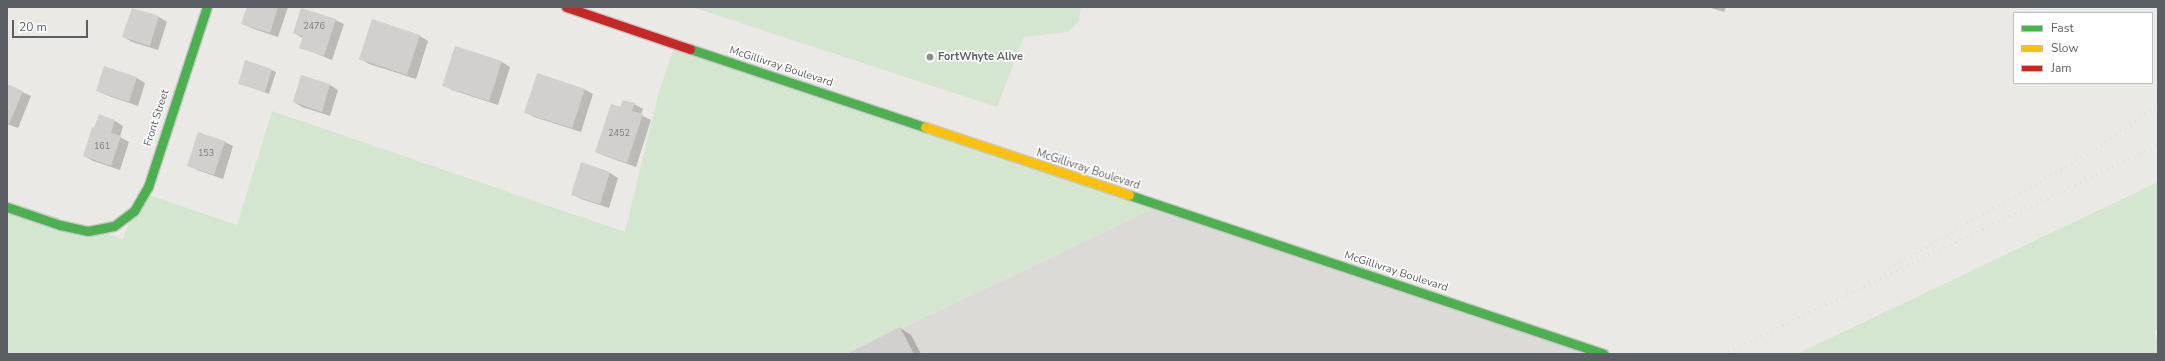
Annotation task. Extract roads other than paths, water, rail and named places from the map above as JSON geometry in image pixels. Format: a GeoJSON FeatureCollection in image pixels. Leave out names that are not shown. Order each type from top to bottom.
{"type":"FeatureCollection","features":[{"type":"Feature","properties":{"kind":"main road","name":"Front Street"},"geometry":{"type":"LineString","coordinates":[[7,208],[60,225],[88,231],[114,226],[134,211],[148,187],[206,7]]}},
{"type":"Feature","properties":{"kind":"main road","name":"McGillivray Boulevard"},"geometry":{"type":"LineString","coordinates":[[566,7],[1603,354]]}},
{"type":"Feature","properties":{"kind":"railway"},"geometry":{"type":"LineString","coordinates":[[1889,268],[2091,152],[2158,104]]}},
{"type":"Feature","properties":{"kind":"railway"},"geometry":{"type":"LineString","coordinates":[[1723,354],[2158,145]]}},
{"type":"Feature","properties":{"kind":"place","name":"FortWhyte Alive"},"geometry":{"type":"Point","coordinates":[930,57]}}]}
